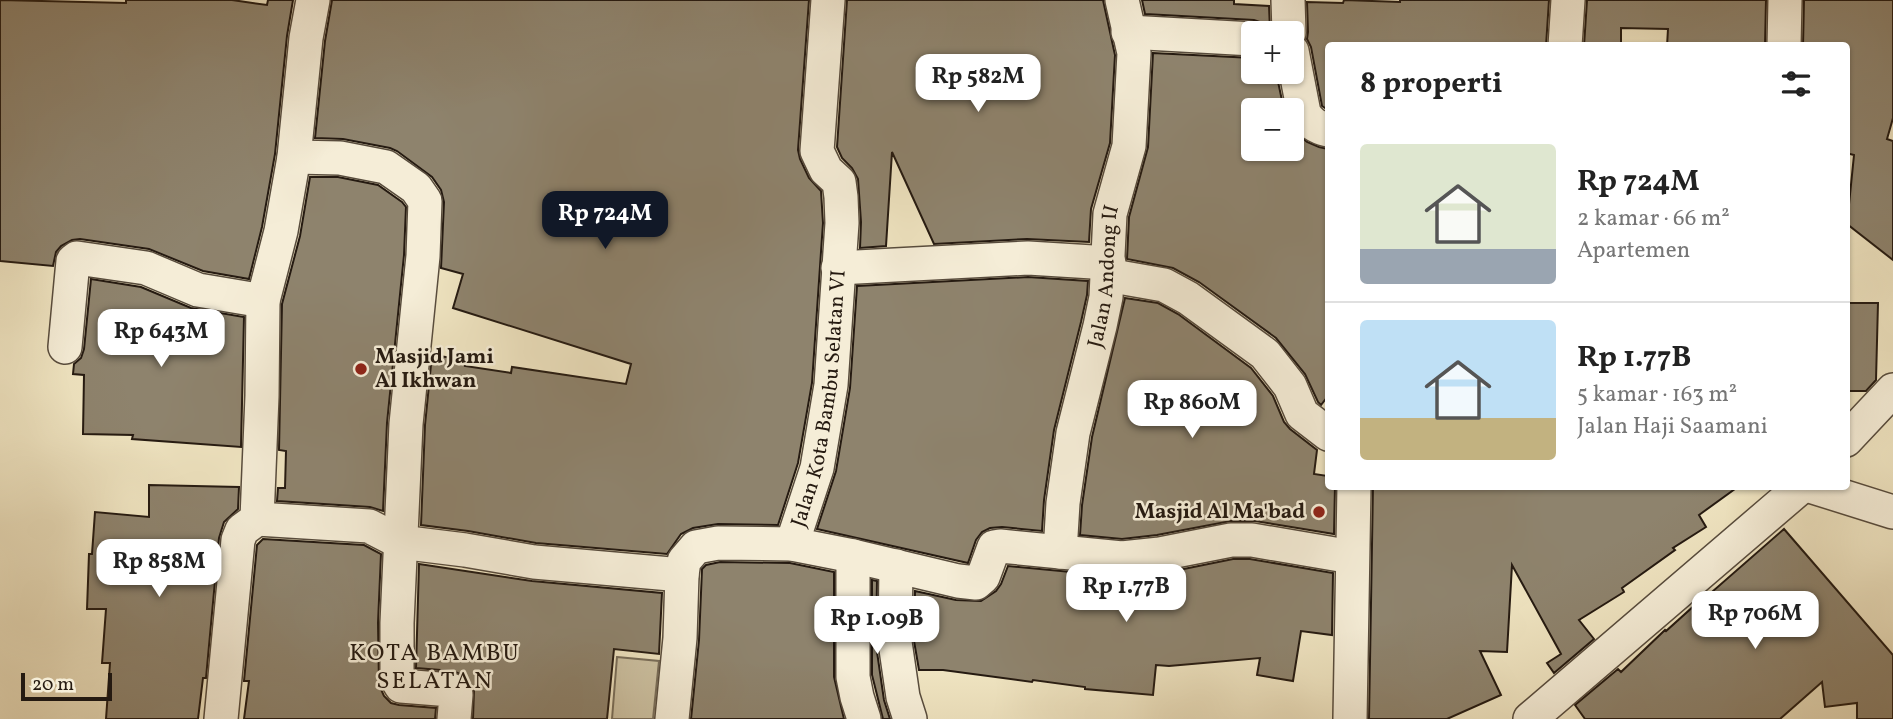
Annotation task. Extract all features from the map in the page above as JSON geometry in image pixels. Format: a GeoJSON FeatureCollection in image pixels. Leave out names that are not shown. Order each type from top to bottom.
{"type":"FeatureCollection","features":[{"type":"Feature","properties":{"kind":"street"},"geometry":{"type":"LineString","coordinates":[[257,519],[263,301],[282,231],[313,0]]}},
{"type":"Feature","properties":{"kind":"street","name":"Jalan Kota Bambu Selatan VI"},"geometry":{"type":"LineString","coordinates":[[828,0],[817,151],[826,170],[839,182],[842,223],[831,385],[817,468],[792,544],[976,583],[983,577],[994,547],[1060,552]]}},
{"type":"Feature","properties":{"kind":"street"},"geometry":{"type":"LineString","coordinates":[[1288,0],[1289,21]]}},
{"type":"Feature","properties":{"kind":"street"},"geometry":{"type":"LineString","coordinates":[[1565,42],[1568,0]]}},
{"type":"Feature","properties":{"kind":"street"},"geometry":{"type":"LineString","coordinates":[[1784,42],[1785,0]]}},
{"type":"Feature","properties":{"kind":"street"},"geometry":{"type":"LineString","coordinates":[[1125,16],[1241,37]]}},
{"type":"Feature","properties":{"kind":"street","name":"Jalan Andong II"},"geometry":{"type":"LineString","coordinates":[[1060,552],[1063,503],[1073,433],[1106,297],[1110,214],[1129,146],[1134,53],[1125,16]]}},
{"type":"Feature","properties":{"kind":"street"},"geometry":{"type":"LineString","coordinates":[[1298,84],[1304,113],[1309,121],[1325,129]]}},
{"type":"Feature","properties":{"kind":"street"},"geometry":{"type":"LineString","coordinates":[[294,157],[340,158],[386,167],[416,188],[425,201],[423,256],[406,424],[397,622],[398,681],[401,686],[451,690],[456,695],[454,719]]}},
{"type":"Feature","properties":{"kind":"street"},"geometry":{"type":"LineString","coordinates":[[65,347],[73,261],[78,258],[146,268],[198,290],[263,301]]}},
{"type":"Feature","properties":{"kind":"street"},"geometry":{"type":"LineString","coordinates":[[838,268],[1028,258],[1108,269],[1164,285],[1188,298],[1265,354],[1290,386],[1303,414],[1325,431]]}},
{"type":"Feature","properties":{"kind":"street"},"geometry":{"type":"LineString","coordinates":[[1850,436],[1893,390]]}},
{"type":"Feature","properties":{"kind":"street"},"geometry":{"type":"LineString","coordinates":[[1350,719],[1354,490]]}},
{"type":"Feature","properties":{"kind":"street"},"geometry":{"type":"LineString","coordinates":[[1530,719],[1796,490],[1893,512]]}},
{"type":"Feature","properties":{"kind":"street"},"geometry":{"type":"LineString","coordinates":[[221,719],[238,540],[242,530],[257,519],[369,526],[400,542],[534,562],[682,575]]}},
{"type":"Feature","properties":{"kind":"street"},"geometry":{"type":"LineString","coordinates":[[1060,552],[1139,557],[1231,540],[1252,540],[1352,557]]}},
{"type":"Feature","properties":{"kind":"street"},"geometry":{"type":"LineString","coordinates":[[672,719],[684,561],[696,547],[718,543],[792,544]]}},
{"type":"Feature","properties":{"kind":"street"},"geometry":{"type":"LineString","coordinates":[[853,556],[853,677],[864,719]]}},
{"type":"Feature","properties":{"kind":"street"},"geometry":{"type":"LineString","coordinates":[[896,566],[895,642],[903,696],[910,719]]}},
{"type":"Feature","properties":{"kind":"shaded area"},"geometry":{"type":"Polygon","coordinates":[[[617,657],[659,661],[653,719],[612,719],[617,657]]]}},
{"type":"Feature","properties":{"kind":"building"},"geometry":{"type":"Polygon","coordinates":[[[0,0],[126,3],[126,0],[232,0],[267,5],[268,0],[293,0],[275,154],[262,227],[249,279],[203,271],[149,249],[80,239],[61,246],[56,252],[53,266],[0,261],[0,0]]]}},
{"type":"Feature","properties":{"kind":"building"},"geometry":{"type":"Polygon","coordinates":[[[332,0],[809,0],[798,150],[809,178],[821,191],[823,223],[812,383],[798,463],[778,525],[718,524],[693,528],[681,534],[667,554],[536,543],[421,525],[425,425],[432,355],[466,360],[465,366],[511,373],[512,367],[626,384],[631,364],[453,308],[463,274],[441,268],[444,202],[441,190],[432,177],[390,148],[343,139],[315,138],[332,0]]]}},
{"type":"Feature","properties":{"kind":"building"},"geometry":{"type":"Polygon","coordinates":[[[847,0],[1103,0],[1115,55],[1110,143],[1091,209],[1089,242],[1027,239],[934,244],[892,152],[886,246],[860,248],[858,179],[837,147],[847,0]]]}},
{"type":"Feature","properties":{"kind":"building"},"geometry":{"type":"Polygon","coordinates":[[[1142,0],[1234,0],[1234,4],[1269,6],[1270,21],[1257,21],[1145,14],[1142,0]]]}},
{"type":"Feature","properties":{"kind":"building"},"geometry":{"type":"Polygon","coordinates":[[[1344,0],[1549,0],[1546,42],[1325,42],[1325,108],[1322,106],[1311,47],[1307,39],[1307,2],[1343,3],[1344,0]]]}},
{"type":"Feature","properties":{"kind":"building"},"geometry":{"type":"Polygon","coordinates":[[[1587,0],[1766,0],[1765,42],[1667,42],[1668,29],[1621,28],[1621,42],[1584,42],[1587,0]]]}},
{"type":"Feature","properties":{"kind":"building"},"geometry":{"type":"Polygon","coordinates":[[[1804,0],[1893,0],[1893,118],[1887,139],[1893,141],[1893,260],[1850,226],[1854,155],[1850,154],[1850,42],[1803,42],[1804,0]]]}},
{"type":"Feature","properties":{"kind":"building"},"geometry":{"type":"Polygon","coordinates":[[[1153,53],[1241,57],[1241,84],[1279,84],[1281,98],[1241,98],[1241,161],[1304,161],[1304,139],[1325,148],[1325,400],[1321,405],[1305,374],[1276,338],[1199,282],[1173,268],[1127,259],[1129,217],[1148,147],[1153,53]]]}},
{"type":"Feature","properties":{"kind":"building"},"geometry":{"type":"Polygon","coordinates":[[[310,177],[338,177],[378,185],[406,207],[404,255],[387,423],[383,511],[370,507],[277,501],[278,488],[285,488],[286,451],[279,450],[282,304],[300,236],[310,177]]]}},
{"type":"Feature","properties":{"kind":"building"},"geometry":{"type":"Polygon","coordinates":[[[1028,277],[1088,281],[1081,322],[1054,430],[1042,531],[990,528],[982,532],[976,540],[968,563],[817,529],[836,471],[850,388],[857,286],[1028,277]]]}},
{"type":"Feature","properties":{"kind":"building"},"geometry":{"type":"Polygon","coordinates":[[[91,279],[141,287],[191,308],[244,317],[241,447],[132,439],[133,435],[83,434],[84,375],[73,374],[74,364],[81,358],[84,349],[91,279]]]}},
{"type":"Feature","properties":{"kind":"building"},"geometry":{"type":"Polygon","coordinates":[[[1125,298],[1158,303],[1178,314],[1251,368],[1273,396],[1284,422],[1317,450],[1314,474],[1325,476],[1325,490],[1335,490],[1334,534],[1255,521],[1231,521],[1122,539],[1080,535],[1092,437],[1125,298]]]}},
{"type":"Feature","properties":{"kind":"building"},"geometry":{"type":"Polygon","coordinates":[[[1850,303],[1878,303],[1876,380],[1866,391],[1850,391],[1850,303]]]}},
{"type":"Feature","properties":{"kind":"building"},"geometry":{"type":"Polygon","coordinates":[[[149,485],[239,487],[238,509],[224,522],[219,538],[206,678],[203,678],[198,719],[106,719],[110,663],[102,663],[106,609],[87,609],[89,554],[92,554],[95,512],[149,517],[149,485]]]}},
{"type":"Feature","properties":{"kind":"building"},"geometry":{"type":"Polygon","coordinates":[[[1373,490],[1733,490],[1699,515],[1706,527],[1673,548],[1675,550],[1622,588],[1624,592],[1579,620],[1594,639],[1554,673],[1547,663],[1561,654],[1512,565],[1507,652],[1480,651],[1501,695],[1447,719],[1369,719],[1373,490]]]}},
{"type":"Feature","properties":{"kind":"building"},"geometry":{"type":"Polygon","coordinates":[[[1784,529],[1893,655],[1893,719],[1857,719],[1857,703],[1825,707],[1822,682],[1780,719],[1585,719],[1575,705],[1618,669],[1621,672],[1665,630],[1784,529]]]}},
{"type":"Feature","properties":{"kind":"building"},"geometry":{"type":"Polygon","coordinates":[[[263,539],[364,545],[381,554],[379,685],[391,703],[436,708],[435,719],[244,719],[249,681],[244,681],[257,545],[263,539]]]}},
{"type":"Feature","properties":{"kind":"building"},"geometry":{"type":"Polygon","coordinates":[[[1233,559],[1250,559],[1333,573],[1332,635],[1301,631],[1293,681],[1257,675],[1260,658],[1156,665],[1153,695],[943,670],[919,670],[914,641],[915,591],[956,600],[981,601],[996,591],[1008,566],[1124,577],[1164,573],[1233,559]]]}},
{"type":"Feature","properties":{"kind":"building"},"geometry":{"type":"Polygon","coordinates":[[[720,562],[790,563],[834,572],[834,677],[844,719],[691,719],[699,640],[702,569],[706,565],[720,562]]]}},
{"type":"Feature","properties":{"kind":"building"},"geometry":{"type":"Polygon","coordinates":[[[419,564],[532,581],[662,593],[659,654],[614,649],[607,719],[473,719],[474,689],[465,676],[453,671],[416,668],[419,564]]]}},
{"type":"Feature","properties":{"kind":"building"},"geometry":{"type":"Polygon","coordinates":[[[872,580],[877,581],[876,645],[884,700],[890,719],[883,719],[872,675],[872,580]]]}},
{"type":"Feature","properties":{"kind":"place","name":"Masjid Jami Al Ikhwan"},"geometry":{"type":"Point","coordinates":[361,369]}},
{"type":"Feature","properties":{"kind":"place","name":"Masjid Al Ma'bad"},"geometry":{"type":"Point","coordinates":[1319,512]}},
{"type":"Feature","properties":{"kind":"district","name":"KOTA BAMBU SELATAN"},"geometry":{"type":"Point","coordinates":[435,668]}}]}
